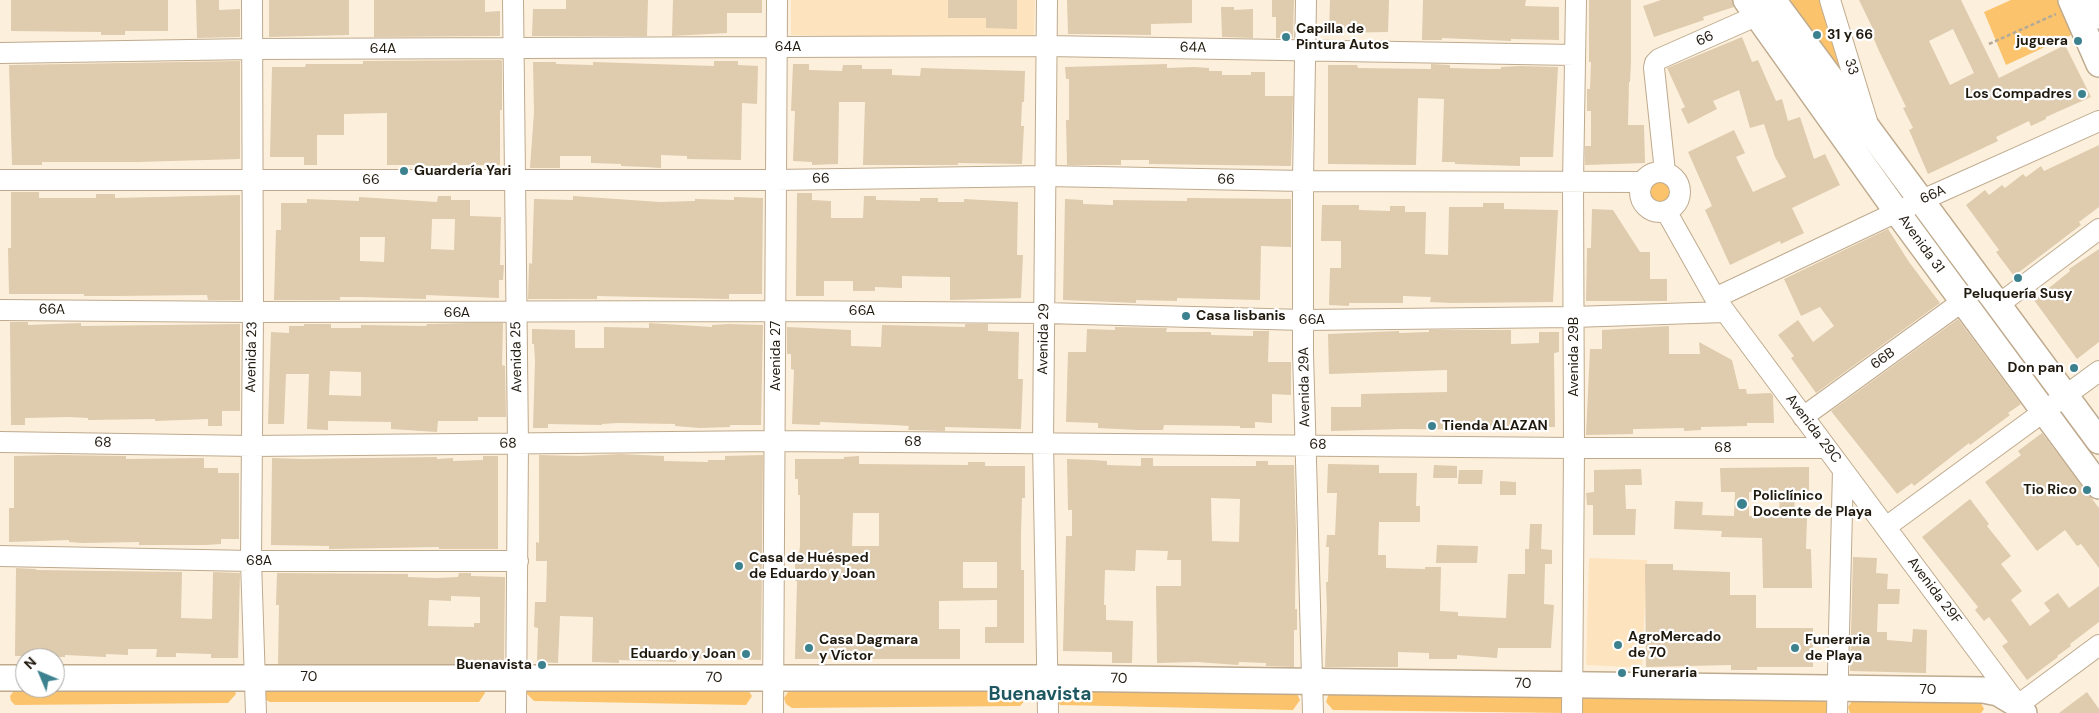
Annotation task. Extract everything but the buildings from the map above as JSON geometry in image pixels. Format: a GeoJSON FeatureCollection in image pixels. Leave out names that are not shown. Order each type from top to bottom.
{"type":"FeatureCollection","features":[{"type":"Feature","properties":{"kind":"main road"},"geometry":{"type":"LineString","coordinates":[[2079,2],[2099,16]]}},
{"type":"Feature","properties":{"kind":"main road"},"geometry":{"type":"LineString","coordinates":[[2079,2],[2099,64]]}},
{"type":"Feature","properties":{"kind":"main road","name":"Avenida 31"},"geometry":{"type":"LineString","coordinates":[[1769,4],[1872,135],[2099,441]]}},
{"type":"Feature","properties":{"kind":"main road","name":"Avenida 31"},"geometry":{"type":"LineString","coordinates":[[1769,4],[1897,212],[2099,486]]}},
{"type":"Feature","properties":{"kind":"main road"},"geometry":{"type":"LineString","coordinates":[[0,678],[15,678]]}},
{"type":"Feature","properties":{"kind":"main road","name":"70"},"geometry":{"type":"LineString","coordinates":[[65,678],[1049,678],[1312,681],[1573,685],[1838,701],[1983,690],[1998,693],[2019,710]]}},
{"type":"Feature","properties":{"kind":"street","name":"Avenida 23"},"geometry":{"type":"LineString","coordinates":[[252,0],[253,312],[251,561],[256,713]]}},
{"type":"Feature","properties":{"kind":"street","name":"Avenida 25"},"geometry":{"type":"LineString","coordinates":[[513,0],[518,444],[518,677],[516,713]]}},
{"type":"Feature","properties":{"kind":"street","name":"Avenida 27"},"geometry":{"type":"LineString","coordinates":[[773,713],[777,0]]}},
{"type":"Feature","properties":{"kind":"street","name":"Avenida 29"},"geometry":{"type":"LineString","coordinates":[[1047,0],[1043,443],[1049,678],[1048,713]]}},
{"type":"Feature","properties":{"kind":"street","name":"Avenida 29A"},"geometry":{"type":"LineString","coordinates":[[1306,0],[1303,182],[1304,320],[1313,713]]}},
{"type":"Feature","properties":{"kind":"street","name":"Avenida 29B"},"geometry":{"type":"LineString","coordinates":[[1572,713],[1573,183],[1576,0]]}},
{"type":"Feature","properties":{"kind":"street","name":"33"},"geometry":{"type":"LineString","coordinates":[[1830,0],[1872,135]]}},
{"type":"Feature","properties":{"kind":"street","name":"66"},"geometry":{"type":"LineString","coordinates":[[1664,172],[1655,63],[1659,59],[1769,4]]}},
{"type":"Feature","properties":{"kind":"street","name":"64A"},"geometry":{"type":"LineString","coordinates":[[0,53],[514,48],[1047,46],[1575,55]]}},
{"type":"Feature","properties":{"kind":"street","name":"66A"},"geometry":{"type":"LineString","coordinates":[[0,310],[516,313],[776,311],[1044,313],[1304,320],[1573,317],[1720,305],[1897,212],[2099,121]]}},
{"type":"Feature","properties":{"kind":"street"},"geometry":{"type":"LineString","coordinates":[[1664,172],[1676,178],[1680,190],[1677,203],[1666,211],[1652,210],[1642,201],[1640,188],[1652,173],[1664,172]]}},
{"type":"Feature","properties":{"kind":"street","name":"66"},"geometry":{"type":"LineString","coordinates":[[0,180],[775,180],[1046,176],[1303,182],[1643,182]]}},
{"type":"Feature","properties":{"kind":"street","name":"Avenida 29C"},"geometry":{"type":"LineString","coordinates":[[1666,211],[1720,305],[1843,470],[1838,701]]}},
{"type":"Feature","properties":{"kind":"street"},"geometry":{"type":"LineString","coordinates":[[1998,304],[2099,229]]}},
{"type":"Feature","properties":{"kind":"street","name":"66B"},"geometry":{"type":"LineString","coordinates":[[1803,417],[1963,301]]}},
{"type":"Feature","properties":{"kind":"street"},"geometry":{"type":"LineString","coordinates":[[1886,527],[2099,371]]}},
{"type":"Feature","properties":{"kind":"street","name":"68"},"geometry":{"type":"LineString","coordinates":[[0,442],[251,446],[776,441],[1574,448],[1826,448]]}},
{"type":"Feature","properties":{"kind":"street","name":"Avenida 29F"},"geometry":{"type":"LineString","coordinates":[[1843,470],[2019,710]]}},
{"type":"Feature","properties":{"kind":"street","name":"68A"},"geometry":{"type":"LineString","coordinates":[[0,556],[251,561],[518,561]]}},
{"type":"Feature","properties":{"kind":"street"},"geometry":{"type":"LineString","coordinates":[[2019,710],[2099,645]]}},
{"type":"Feature","properties":{"kind":"path"},"geometry":{"type":"LineString","coordinates":[[1989,44],[2079,2]]}},
{"type":"Feature","properties":{"kind":"shaded area"},"geometry":{"type":"Polygon","coordinates":[[[791,0],[1035,0],[1034,40],[791,35],[791,0]]]}},
{"type":"Feature","properties":{"kind":"shaded area"},"geometry":{"type":"Polygon","coordinates":[[[1792,0],[1830,0],[1872,135],[1776,6],[1792,0]]]}},
{"type":"Feature","properties":{"kind":"shaded area"},"geometry":{"type":"Polygon","coordinates":[[[2011,0],[2071,0],[2084,29],[2006,65],[1984,12],[2011,0]]]}},
{"type":"Feature","properties":{"kind":"shaded area"},"geometry":{"type":"Polygon","coordinates":[[[1661,178],[1671,182],[1675,192],[1671,202],[1661,206],[1651,202],[1647,192],[1651,182],[1661,178]]]}},
{"type":"Feature","properties":{"kind":"shaded area"},"geometry":{"type":"Polygon","coordinates":[[[1915,211],[2053,397],[2049,400],[1911,213],[1915,211]]]}},
{"type":"Feature","properties":{"kind":"shaded area"},"geometry":{"type":"Polygon","coordinates":[[[1589,558],[1647,560],[1642,668],[1586,665],[1589,558]]]}},
{"type":"Feature","properties":{"kind":"shaded area"},"geometry":{"type":"Polygon","coordinates":[[[228,686],[233,688],[236,694],[228,703],[15,705],[11,701],[10,696],[15,689],[15,698],[65,698],[65,688],[228,686]]]}},
{"type":"Feature","properties":{"kind":"shaded area"},"geometry":{"type":"Polygon","coordinates":[[[1021,687],[1028,697],[1020,706],[792,708],[786,704],[784,698],[788,692],[794,689],[1021,687]]]}},
{"type":"Feature","properties":{"kind":"shaded area"},"geometry":{"type":"Polygon","coordinates":[[[265,688],[483,688],[485,693],[479,702],[270,702],[264,699],[265,688]]]}},
{"type":"Feature","properties":{"kind":"shaded area"},"geometry":{"type":"Polygon","coordinates":[[[530,688],[748,690],[752,696],[746,705],[534,701],[526,693],[530,688]]]}},
{"type":"Feature","properties":{"kind":"shaded area"},"geometry":{"type":"Polygon","coordinates":[[[1061,688],[1291,691],[1297,694],[1300,700],[1293,710],[1060,705],[1057,701],[1057,691],[1061,688]]]}},
{"type":"Feature","properties":{"kind":"shaded area"},"geometry":{"type":"Polygon","coordinates":[[[1329,693],[1551,695],[1563,697],[1572,705],[1563,713],[1333,710],[1326,702],[1329,693]]]}},
{"type":"Feature","properties":{"kind":"shaded area"},"geometry":{"type":"Polygon","coordinates":[[[1585,696],[1818,697],[1827,703],[1829,709],[1827,713],[1582,713],[1572,705],[1585,696]]]}},
{"type":"Feature","properties":{"kind":"shaded area"},"geometry":{"type":"Polygon","coordinates":[[[1975,700],[1981,703],[1984,709],[1981,713],[1850,713],[1848,707],[1852,701],[1975,700]]]}},
{"type":"Feature","properties":{"kind":"place","name":"31 y 66"},"geometry":{"type":"Point","coordinates":[1817,35]}},
{"type":"Feature","properties":{"kind":"place","name":"Capilla de Pintura Autos"},"geometry":{"type":"Point","coordinates":[1286,37]}},
{"type":"Feature","properties":{"kind":"place","name":"juguera"},"geometry":{"type":"Point","coordinates":[2078,41]}},
{"type":"Feature","properties":{"kind":"place","name":"Los Compadres"},"geometry":{"type":"Point","coordinates":[2082,94]}},
{"type":"Feature","properties":{"kind":"place","name":"Guardería Yari"},"geometry":{"type":"Point","coordinates":[404,171]}},
{"type":"Feature","properties":{"kind":"place","name":"Peluquería Susy"},"geometry":{"type":"Point","coordinates":[2018,278]}},
{"type":"Feature","properties":{"kind":"place","name":"Casa lisbanis"},"geometry":{"type":"Point","coordinates":[1186,316]}},
{"type":"Feature","properties":{"kind":"place","name":"Don pan"},"geometry":{"type":"Point","coordinates":[2074,368]}},
{"type":"Feature","properties":{"kind":"place","name":"Tienda ALAZAN"},"geometry":{"type":"Point","coordinates":[1432,426]}},
{"type":"Feature","properties":{"kind":"place","name":"Tio Rico"},"geometry":{"type":"Point","coordinates":[2087,490]}},
{"type":"Feature","properties":{"kind":"place","name":"Policlínico Docente de Playa"},"geometry":{"type":"Point","coordinates":[1742,504]}},
{"type":"Feature","properties":{"kind":"place","name":"Casa de Huésped de Eduardo y Joan"},"geometry":{"type":"Point","coordinates":[739,566]}},
{"type":"Feature","properties":{"kind":"place","name":"AgroMercado de 70"},"geometry":{"type":"Point","coordinates":[1618,645]}},
{"type":"Feature","properties":{"kind":"place","name":"Casa Dagmara y Víctor"},"geometry":{"type":"Point","coordinates":[809,648]}},
{"type":"Feature","properties":{"kind":"place","name":"Funeraria de Playa"},"geometry":{"type":"Point","coordinates":[1795,648]}},
{"type":"Feature","properties":{"kind":"place","name":"Eduardo y Joan"},"geometry":{"type":"Point","coordinates":[746,654]}},
{"type":"Feature","properties":{"kind":"place","name":"Buenavista"},"geometry":{"type":"Point","coordinates":[542,665]}},
{"type":"Feature","properties":{"kind":"place","name":"Funeraria"},"geometry":{"type":"Point","coordinates":[1622,673]}},
{"type":"Feature","properties":{"kind":"district","name":"Buenavista"},"geometry":{"type":"Point","coordinates":[1040,695]}}]}
